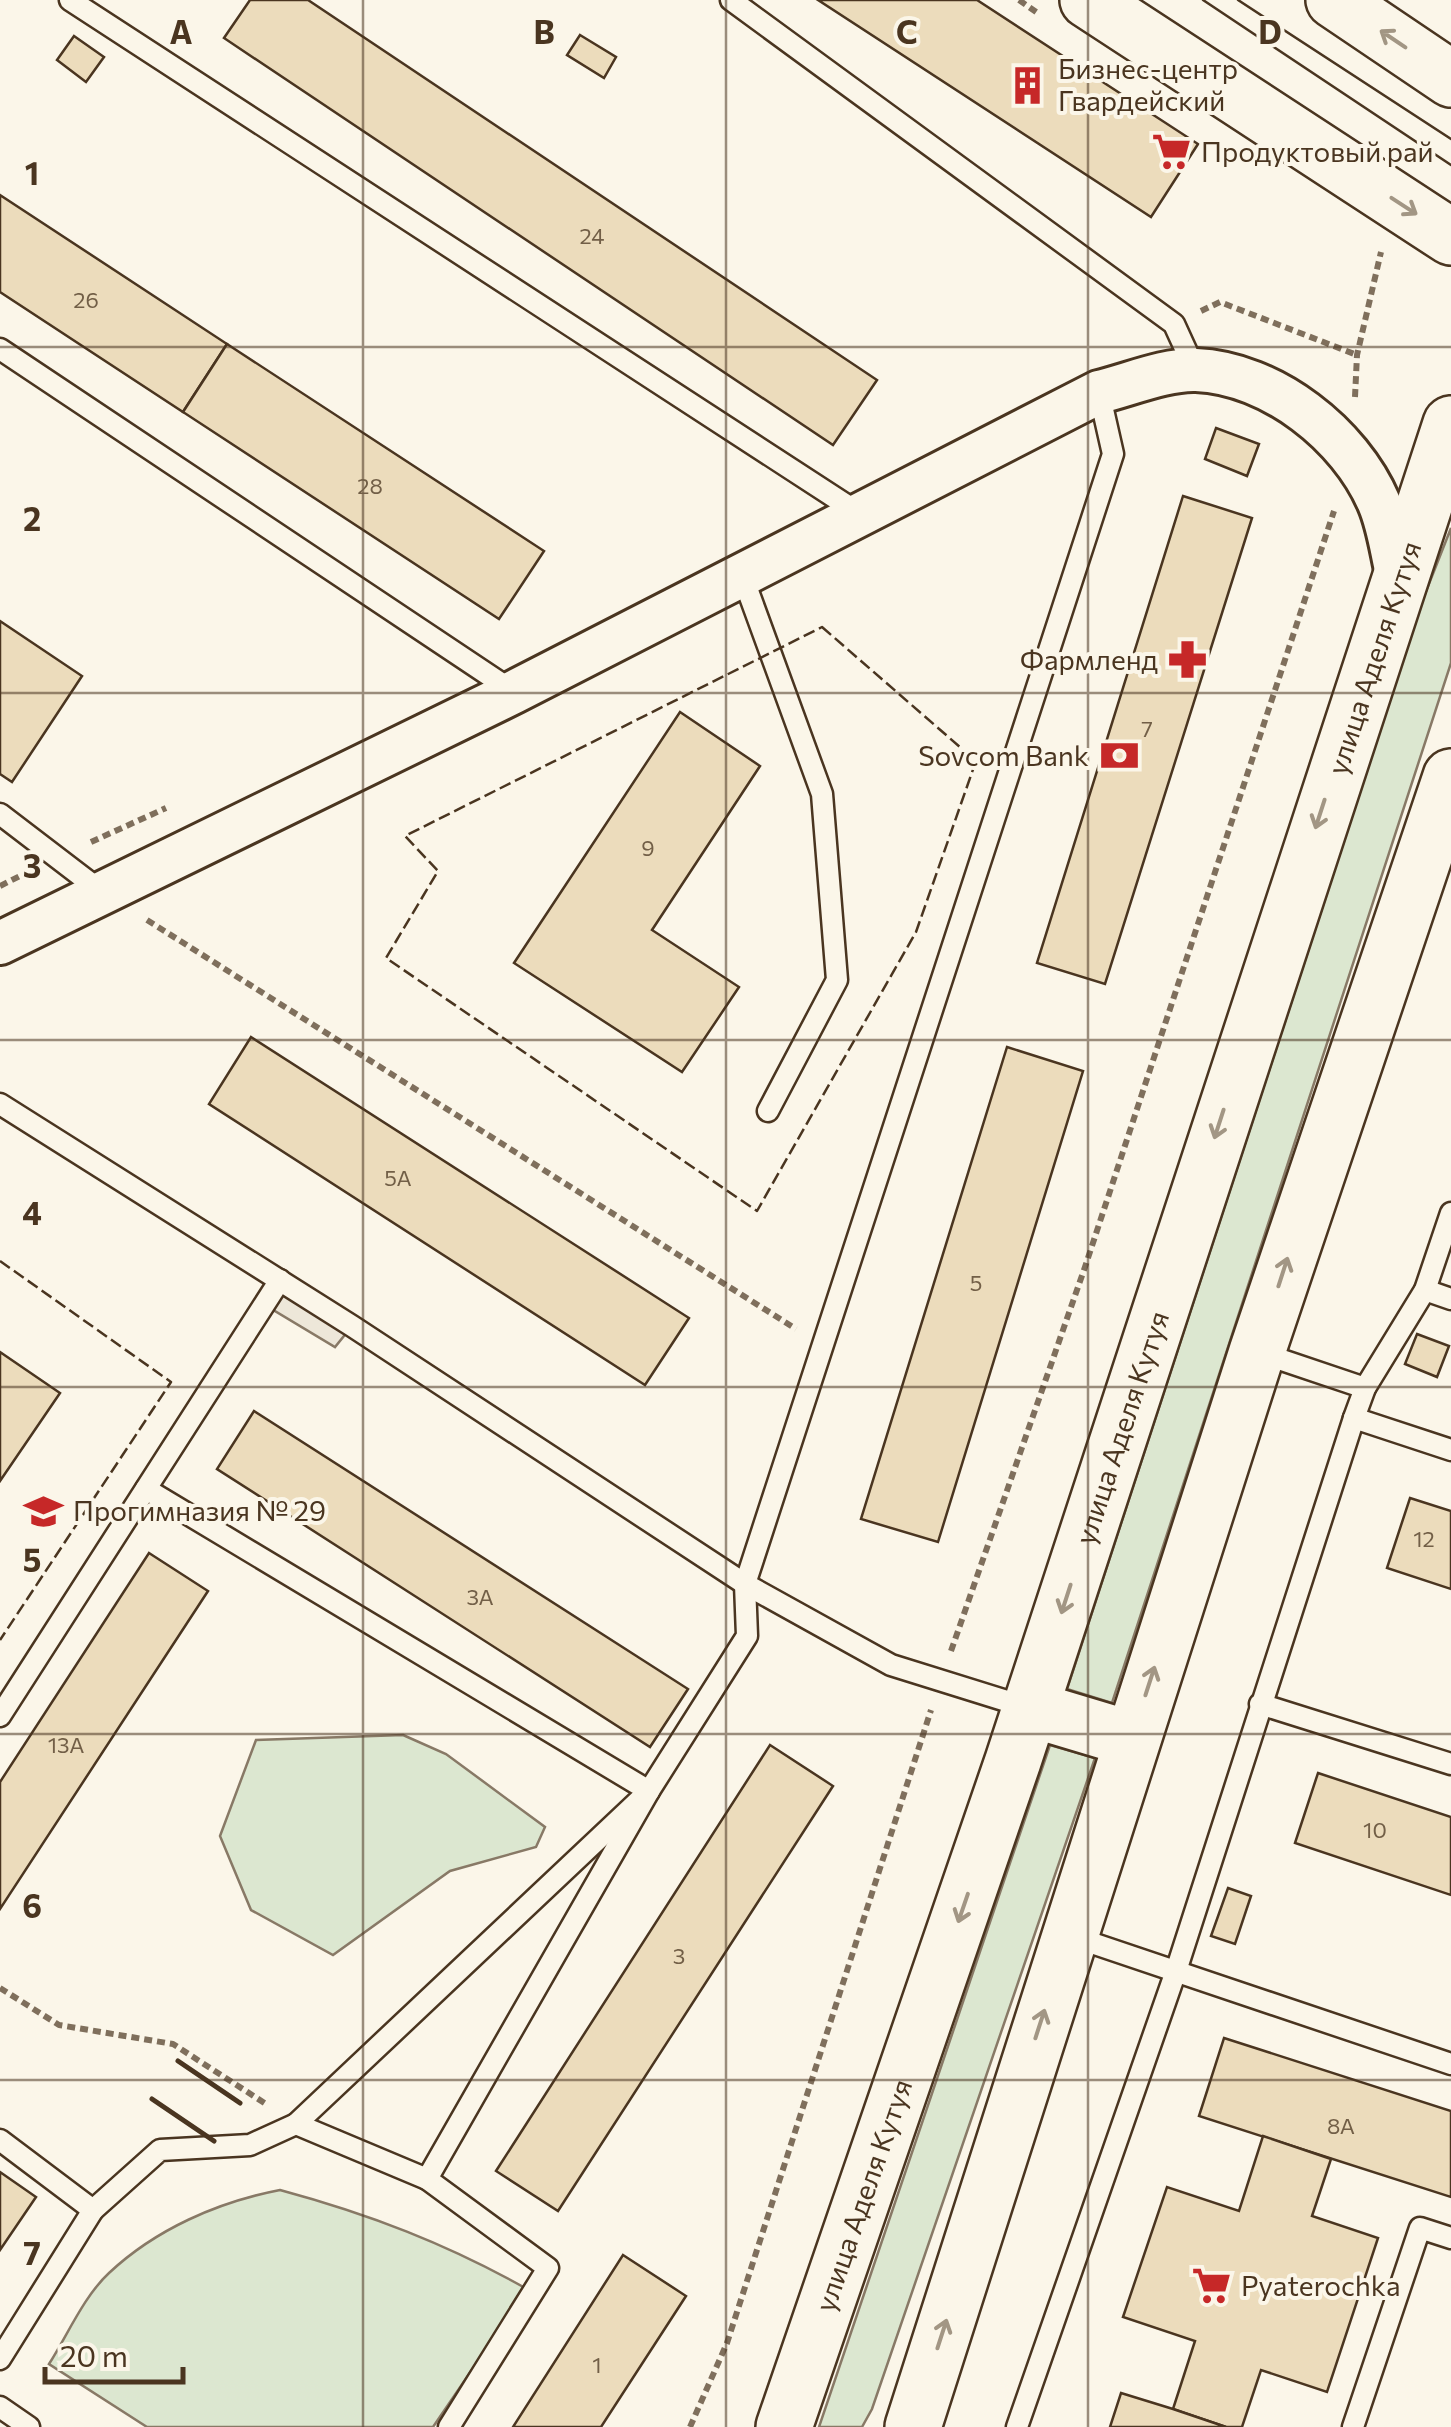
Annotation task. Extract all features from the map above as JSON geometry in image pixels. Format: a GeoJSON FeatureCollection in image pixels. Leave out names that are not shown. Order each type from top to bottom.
{"type":"FeatureCollection","features":[{"type":"Feature","properties":{"kind":"main road"},"geometry":{"type":"LineString","coordinates":[[1088,0],[1451,237]]}},
{"type":"Feature","properties":{"kind":"main road"},"geometry":{"type":"LineString","coordinates":[[1334,0],[1451,79]]}},
{"type":"Feature","properties":{"kind":"main road","name":"улица Аделя Кутуя"},"geometry":{"type":"LineString","coordinates":[[784,2427],[1031,1708],[1451,424]]}},
{"type":"Feature","properties":{"kind":"main road"},"geometry":{"type":"LineString","coordinates":[[913,2427],[1257,1352],[1441,831],[1451,776]]}},
{"type":"Feature","properties":{"kind":"main road"},"geometry":{"type":"LineString","coordinates":[[1031,1708],[1131,1739]]}},
{"type":"Feature","properties":{"kind":"street"},"geometry":{"type":"LineString","coordinates":[[0,943],[514,692],[858,512],[1099,392],[1195,370],[1278,391],[1305,410],[1352,457],[1380,504],[1398,578]]}},
{"type":"Feature","properties":{"kind":"lane"},"geometry":{"type":"LineString","coordinates":[[70,0],[858,512]]}},
{"type":"Feature","properties":{"kind":"lane"},"geometry":{"type":"LineString","coordinates":[[731,0],[1174,324],[1195,370]]}},
{"type":"Feature","properties":{"kind":"lane"},"geometry":{"type":"LineString","coordinates":[[0,350],[514,692]]}},
{"type":"Feature","properties":{"kind":"lane"},"geometry":{"type":"LineString","coordinates":[[427,2179],[650,1792],[746,1636],[745,1584],[1113,454],[1099,392]]}},
{"type":"Feature","properties":{"kind":"lane"},"geometry":{"type":"LineString","coordinates":[[741,572],[822,794],[837,980],[768,1111]]}},
{"type":"Feature","properties":{"kind":"lane"},"geometry":{"type":"LineString","coordinates":[[0,814],[102,892]]}},
{"type":"Feature","properties":{"kind":"lane"},"geometry":{"type":"LineString","coordinates":[[0,1104],[280,1280],[745,1584],[891,1666],[1031,1708]]}},
{"type":"Feature","properties":{"kind":"lane"},"geometry":{"type":"LineString","coordinates":[[1017,2427],[1176,1971],[1354,1418],[1365,1388],[1424,1290],[1451,1213]]}},
{"type":"Feature","properties":{"kind":"lane"},"geometry":{"type":"LineString","coordinates":[[0,1716],[280,1280]]}},
{"type":"Feature","properties":{"kind":"lane"},"geometry":{"type":"LineString","coordinates":[[1424,1290],[1451,1299]]}},
{"type":"Feature","properties":{"kind":"lane"},"geometry":{"type":"LineString","coordinates":[[1257,1352],[1365,1388]]}},
{"type":"Feature","properties":{"kind":"lane"},"geometry":{"type":"LineString","coordinates":[[1354,1418],[1451,1450]]}},
{"type":"Feature","properties":{"kind":"lane"},"geometry":{"type":"LineString","coordinates":[[146,1489],[650,1792]]}},
{"type":"Feature","properties":{"kind":"lane"},"geometry":{"type":"LineString","coordinates":[[1260,1704],[1451,1764]]}},
{"type":"Feature","properties":{"kind":"lane"},"geometry":{"type":"LineString","coordinates":[[0,2359],[93,2210],[160,2150],[250,2145],[296,2124],[650,1792]]}},
{"type":"Feature","properties":{"kind":"lane"},"geometry":{"type":"LineString","coordinates":[[1068,1936],[1451,2064]]}},
{"type":"Feature","properties":{"kind":"lane"},"geometry":{"type":"LineString","coordinates":[[296,2124],[427,2179],[548,2268],[449,2427]]}},
{"type":"Feature","properties":{"kind":"lane"},"geometry":{"type":"LineString","coordinates":[[0,2140],[93,2210]]}},
{"type":"Feature","properties":{"kind":"lane"},"geometry":{"type":"LineString","coordinates":[[1353,2427],[1420,2228],[1451,2238]]}},
{"type":"Feature","properties":{"kind":"lane"},"geometry":{"type":"LineString","coordinates":[[0,2408],[29,2427]]}},
{"type":"Feature","properties":{"kind":"path"},"geometry":{"type":"LineString","coordinates":[[690,2427],[727,2343],[940,1680],[1103,1212],[1352,457],[1357,355],[1382,252]]}},
{"type":"Feature","properties":{"kind":"path"},"geometry":{"type":"LineString","coordinates":[[102,892],[822,1346]]}},
{"type":"Feature","properties":{"kind":"path"},"geometry":{"type":"LineString","coordinates":[[0,1988],[59,2025],[173,2044],[296,2124]]}},
{"type":"Feature","properties":{"kind":"green space"},"geometry":{"type":"Polygon","coordinates":[[[1451,528],[1451,663],[1112,1703],[1067,1689],[1423,599],[1451,528]]]}},
{"type":"Feature","properties":{"kind":"green space"},"geometry":{"type":"Polygon","coordinates":[[[403,1735],[446,1754],[545,1827],[536,1847],[450,1871],[333,1955],[251,1910],[220,1836],[256,1740],[403,1735]]]}},
{"type":"Feature","properties":{"kind":"green space"},"geometry":{"type":"Polygon","coordinates":[[[1050,1745],[1095,1758],[872,2409],[862,2427],[819,2427],[1050,1745]]]}},
{"type":"Feature","properties":{"kind":"green space"},"geometry":{"type":"Polygon","coordinates":[[[280,2190],[407,2232],[527,2289],[433,2427],[147,2427],[49,2364],[92,2293],[127,2257],[167,2231],[211,2210],[280,2190]]]}},
{"type":"Feature","properties":{"kind":"shaded area"},"geometry":{"type":"Polygon","coordinates":[[[280,1280],[352,1326],[335,1347],[265,1305],[280,1280]]]}},
{"type":"Feature","properties":{"kind":"building"},"geometry":{"type":"Polygon","coordinates":[[[250,0],[308,0],[877,380],[833,445],[224,38],[250,0]]]}},
{"type":"Feature","properties":{"kind":"building","name":"Бизнес-центр Гвардейский"},"geometry":{"type":"Polygon","coordinates":[[[818,0],[977,0],[1198,144],[1151,217],[818,0]]]}},
{"type":"Feature","properties":{"kind":"building"},"geometry":{"type":"Polygon","coordinates":[[[580,35],[616,57],[604,78],[567,55],[580,35]]]}},
{"type":"Feature","properties":{"kind":"building"},"geometry":{"type":"Polygon","coordinates":[[[74,36],[104,57],[86,82],[57,60],[74,36]]]}},
{"type":"Feature","properties":{"kind":"building"},"geometry":{"type":"Polygon","coordinates":[[[0,195],[227,344],[183,412],[0,292],[0,195]]]}},
{"type":"Feature","properties":{"kind":"building"},"geometry":{"type":"Polygon","coordinates":[[[227,344],[544,551],[499,619],[183,412],[227,344]]]}},
{"type":"Feature","properties":{"kind":"building"},"geometry":{"type":"Polygon","coordinates":[[[1216,428],[1259,444],[1247,476],[1205,459],[1216,428]]]}},
{"type":"Feature","properties":{"kind":"building"},"geometry":{"type":"Polygon","coordinates":[[[1183,496],[1252,518],[1105,984],[1037,963],[1183,496]]]}},
{"type":"Feature","properties":{"kind":"building"},"geometry":{"type":"Polygon","coordinates":[[[0,621],[82,676],[12,782],[0,774],[0,621]]]}},
{"type":"Feature","properties":{"kind":"building"},"geometry":{"type":"Polygon","coordinates":[[[680,712],[760,766],[652,930],[739,987],[682,1072],[514,963],[680,712]]]}},
{"type":"Feature","properties":{"kind":"building"},"geometry":{"type":"Polygon","coordinates":[[[251,1037],[689,1318],[645,1385],[209,1104],[251,1037]]]}},
{"type":"Feature","properties":{"kind":"building"},"geometry":{"type":"Polygon","coordinates":[[[1007,1047],[1083,1071],[938,1542],[861,1519],[1007,1047]]]}},
{"type":"Feature","properties":{"kind":"building"},"geometry":{"type":"Polygon","coordinates":[[[1417,1334],[1449,1346],[1437,1377],[1405,1364],[1417,1334]]]}},
{"type":"Feature","properties":{"kind":"building"},"geometry":{"type":"Polygon","coordinates":[[[0,1352],[60,1393],[0,1481],[0,1352]]]}},
{"type":"Feature","properties":{"kind":"building"},"geometry":{"type":"Polygon","coordinates":[[[254,1411],[688,1689],[650,1747],[217,1469],[254,1411]]]}},
{"type":"Feature","properties":{"kind":"building"},"geometry":{"type":"Polygon","coordinates":[[[1410,1498],[1451,1511],[1451,1589],[1387,1568],[1410,1498]]]}},
{"type":"Feature","properties":{"kind":"building"},"geometry":{"type":"Polygon","coordinates":[[[149,1553],[208,1591],[0,1909],[0,1782],[149,1553]]]}},
{"type":"Feature","properties":{"kind":"building"},"geometry":{"type":"Polygon","coordinates":[[[770,1745],[833,1786],[558,2211],[496,2171],[770,1745]]]}},
{"type":"Feature","properties":{"kind":"building"},"geometry":{"type":"Polygon","coordinates":[[[1318,1773],[1451,1817],[1451,1895],[1295,1843],[1318,1773]]]}},
{"type":"Feature","properties":{"kind":"building"},"geometry":{"type":"Polygon","coordinates":[[[1228,1888],[1251,1896],[1235,1944],[1211,1936],[1228,1888]]]}},
{"type":"Feature","properties":{"kind":"building"},"geometry":{"type":"Polygon","coordinates":[[[1224,2038],[1451,2111],[1451,2197],[1199,2116],[1224,2038]]]}},
{"type":"Feature","properties":{"kind":"building"},"geometry":{"type":"Polygon","coordinates":[[[1263,2136],[1331,2159],[1312,2216],[1378,2238],[1327,2392],[1261,2370],[1242,2427],[1226,2427],[1173,2409],[1195,2341],[1123,2317],[1167,2187],[1239,2211],[1263,2136]]]}},
{"type":"Feature","properties":{"kind":"building"},"geometry":{"type":"Polygon","coordinates":[[[0,2172],[36,2197],[0,2250],[0,2172]]]}},
{"type":"Feature","properties":{"kind":"building"},"geometry":{"type":"Polygon","coordinates":[[[623,2255],[686,2296],[601,2427],[513,2427],[623,2255]]]}},
{"type":"Feature","properties":{"kind":"building"},"geometry":{"type":"Polygon","coordinates":[[[1121,2393],[1173,2409],[1226,2427],[1110,2427],[1121,2393]]]}},
{"type":"Feature","properties":{"kind":"tram line"},"geometry":{"type":"LineString","coordinates":[[1203,0],[1451,165]]}},
{"type":"Feature","properties":{"kind":"tram line"},"geometry":{"type":"LineString","coordinates":[[1238,0],[1451,139]]}},
{"type":"Feature","properties":{"kind":"fence"},"geometry":{"type":"LineString","coordinates":[[822,627],[976,761],[916,932],[757,1211],[386,958],[438,871],[405,836],[822,627]]}},
{"type":"Feature","properties":{"kind":"fence"},"geometry":{"type":"LineString","coordinates":[[0,1261],[171,1382],[0,1640]]}},
{"type":"Feature","properties":{"kind":"wall"},"geometry":{"type":"LineString","coordinates":[[178,2061],[240,2103]]}},
{"type":"Feature","properties":{"kind":"wall"},"geometry":{"type":"LineString","coordinates":[[152,2099],[214,2141]]}},
{"type":"Feature","properties":{"kind":"place","name":"Бизнес-центр Гвардейский"},"geometry":{"type":"Point","coordinates":[1028,85]}},
{"type":"Feature","properties":{"kind":"place","name":"Продуктовый рай"},"geometry":{"type":"Point","coordinates":[1171,152]}},
{"type":"Feature","properties":{"kind":"place","name":"Фармленд"},"geometry":{"type":"Point","coordinates":[1188,660]}},
{"type":"Feature","properties":{"kind":"place","name":"Sovcom Bank"},"geometry":{"type":"Point","coordinates":[1119,756]}},
{"type":"Feature","properties":{"kind":"place","name":"Прогимназия № 29"},"geometry":{"type":"Point","coordinates":[43,1511]}},
{"type":"Feature","properties":{"kind":"place","name":"Pyaterochka"},"geometry":{"type":"Point","coordinates":[1211,2286]}}]}
